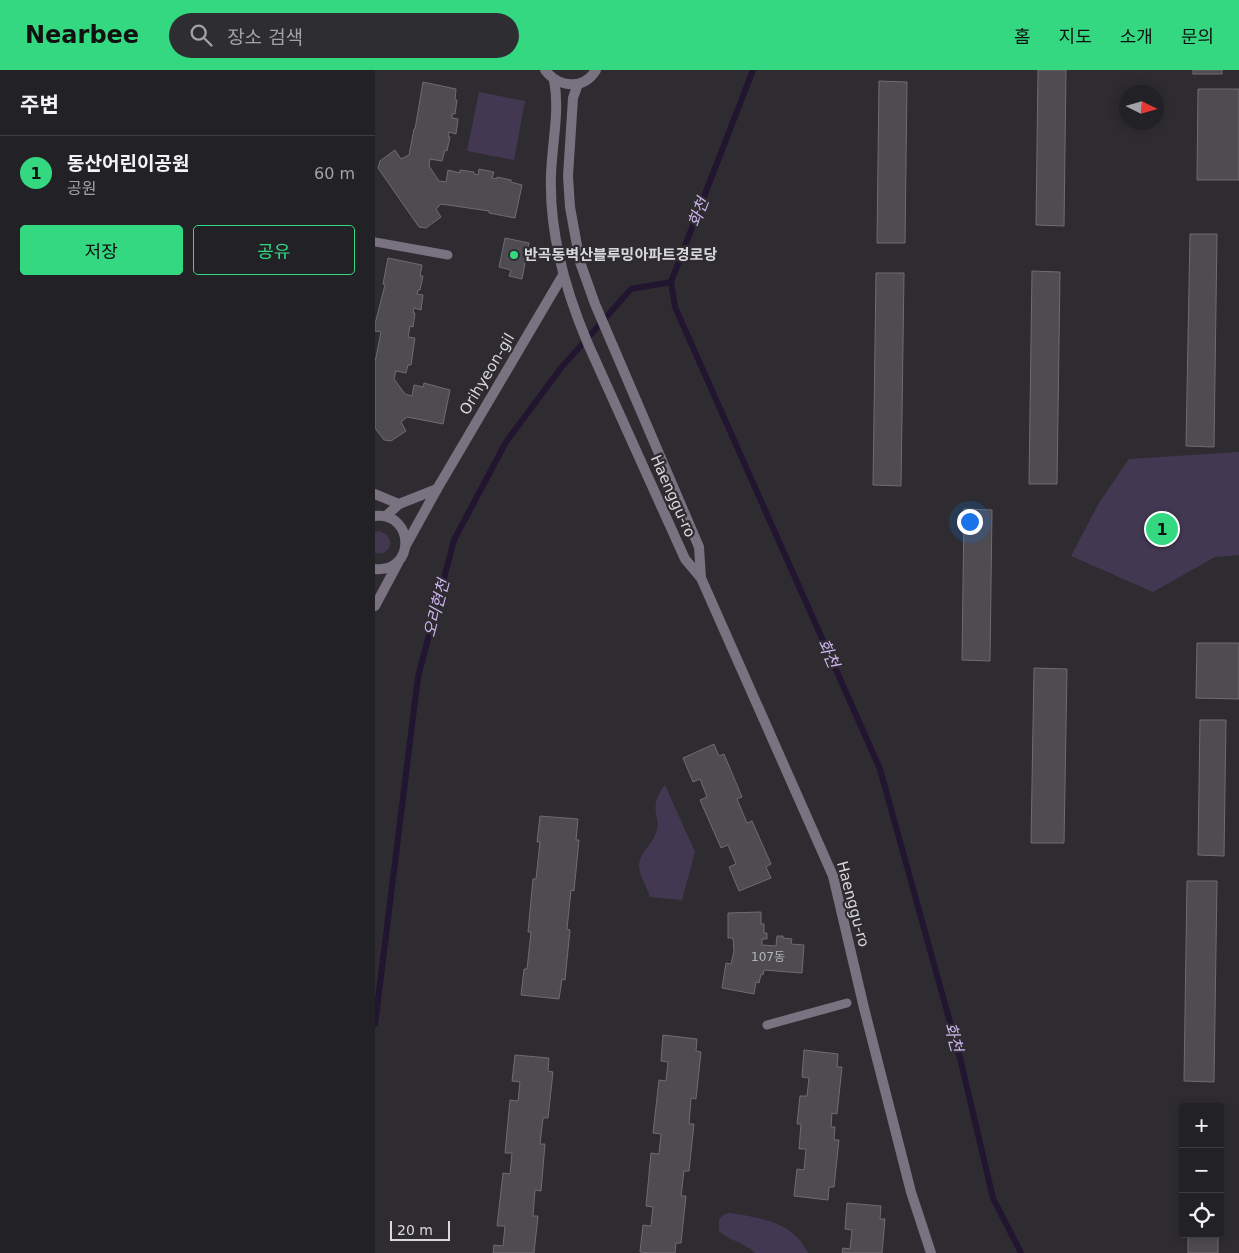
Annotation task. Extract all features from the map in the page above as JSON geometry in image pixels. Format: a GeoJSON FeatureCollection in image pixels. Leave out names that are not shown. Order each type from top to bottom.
{"type":"FeatureCollection","features":[{"type":"Feature","properties":{"kind":"street"},"geometry":{"type":"LineString","coordinates":[[545,70],[554,80],[569,85],[587,80],[596,70]]}},
{"type":"Feature","properties":{"kind":"street"},"geometry":{"type":"LineString","coordinates":[[554,80],[557,94],[551,174],[551,205],[554,232],[563,275]]}},
{"type":"Feature","properties":{"kind":"street","name":"Haenggu-ro"},"geometry":{"type":"LineString","coordinates":[[578,84],[573,98],[568,176],[570,207],[580,262],[595,304],[699,547],[701,578]]}},
{"type":"Feature","properties":{"kind":"street","name":"Haenggu-ro"},"geometry":{"type":"LineString","coordinates":[[563,275],[576,316],[685,560],[701,578],[833,876],[864,1008],[911,1192],[931,1253]]}},
{"type":"Feature","properties":{"kind":"street","name":"Orihyeon-gil"},"geometry":{"type":"LineString","coordinates":[[375,606],[437,489],[563,275]]}},
{"type":"Feature","properties":{"kind":"street"},"geometry":{"type":"LineString","coordinates":[[387,516],[399,504],[437,489]]}},
{"type":"Feature","properties":{"kind":"street"},"geometry":{"type":"LineString","coordinates":[[375,494],[399,504]]}},
{"type":"Feature","properties":{"kind":"street"},"geometry":{"type":"LineString","coordinates":[[375,516],[387,516],[395,521],[401,527],[406,545]]}},
{"type":"Feature","properties":{"kind":"street"},"geometry":{"type":"LineString","coordinates":[[375,569],[390,567],[398,562]]}},
{"type":"Feature","properties":{"kind":"lane"},"geometry":{"type":"LineString","coordinates":[[375,242],[448,255]]}},
{"type":"Feature","properties":{"kind":"lane"},"geometry":{"type":"LineString","coordinates":[[767,1024],[847,1003]]}},
{"type":"Feature","properties":{"kind":"shaded area"},"geometry":{"type":"Polygon","coordinates":[[[479,92],[525,101],[514,160],[467,151],[479,92]]]}},
{"type":"Feature","properties":{"kind":"shaded area"},"geometry":{"type":"Polygon","coordinates":[[[1239,452],[1239,555],[1215,557],[1153,592],[1071,556],[1099,503],[1129,459],[1239,452]]]}},
{"type":"Feature","properties":{"kind":"shaded area"},"geometry":{"type":"Polygon","coordinates":[[[378,531],[388,537],[390,545],[385,552],[375,553],[375,532],[378,531]]]}},
{"type":"Feature","properties":{"kind":"shaded area"},"geometry":{"type":"Polygon","coordinates":[[[665,785],[695,852],[682,900],[650,897],[639,867],[641,857],[653,839],[658,825],[656,802],[665,785]]]}},
{"type":"Feature","properties":{"kind":"shaded area"},"geometry":{"type":"Polygon","coordinates":[[[730,1213],[775,1223],[785,1228],[794,1234],[808,1253],[755,1253],[719,1231],[719,1219],[725,1214],[730,1213]]]}},
{"type":"Feature","properties":{"kind":"building"},"geometry":{"type":"Polygon","coordinates":[[[1038,70],[1066,70],[1064,226],[1036,225],[1038,70]]]}},
{"type":"Feature","properties":{"kind":"building"},"geometry":{"type":"Polygon","coordinates":[[[1193,70],[1222,70],[1222,74],[1193,74],[1193,70]]]}},
{"type":"Feature","properties":{"kind":"building"},"geometry":{"type":"Polygon","coordinates":[[[879,81],[907,82],[905,243],[877,243],[879,81]]]}},
{"type":"Feature","properties":{"kind":"building"},"geometry":{"type":"Polygon","coordinates":[[[423,82],[456,89],[455,100],[457,100],[455,114],[452,114],[452,118],[458,119],[456,134],[449,132],[448,137],[450,137],[447,151],[445,150],[442,161],[430,159],[429,166],[439,181],[446,182],[448,170],[460,173],[460,170],[474,172],[474,174],[478,175],[479,169],[494,172],[492,178],[497,179],[497,177],[511,180],[511,182],[522,185],[515,218],[489,213],[489,211],[441,204],[436,209],[441,217],[426,228],[419,227],[378,168],[380,161],[395,150],[401,159],[409,155],[423,82]]]}},
{"type":"Feature","properties":{"kind":"building"},"geometry":{"type":"Polygon","coordinates":[[[1198,89],[1239,89],[1239,180],[1197,180],[1198,89]]]}},
{"type":"Feature","properties":{"kind":"building"},"geometry":{"type":"Polygon","coordinates":[[[1190,234],[1217,234],[1214,447],[1186,446],[1190,234]]]}},
{"type":"Feature","properties":{"kind":"building","name":"반곡동벽산블루밍아파트경로당"},"geometry":{"type":"Polygon","coordinates":[[[505,238],[529,243],[522,279],[509,276],[511,270],[499,267],[505,238]]]}},
{"type":"Feature","properties":{"kind":"building"},"geometry":{"type":"Polygon","coordinates":[[[388,258],[422,265],[420,276],[423,276],[420,290],[418,290],[417,294],[423,295],[421,310],[414,308],[413,327],[410,326],[408,337],[415,338],[411,365],[408,365],[406,373],[396,371],[394,379],[405,394],[412,396],[414,385],[423,387],[424,383],[450,390],[443,424],[407,417],[401,422],[406,431],[391,441],[384,440],[375,428],[375,362],[381,332],[375,331],[375,324],[385,285],[383,284],[388,258]]]}},
{"type":"Feature","properties":{"kind":"building"},"geometry":{"type":"Polygon","coordinates":[[[1032,271],[1060,272],[1057,484],[1029,484],[1032,271]]]}},
{"type":"Feature","properties":{"kind":"building"},"geometry":{"type":"Polygon","coordinates":[[[876,273],[904,273],[901,486],[873,485],[876,273]]]}},
{"type":"Feature","properties":{"kind":"building"},"geometry":{"type":"Polygon","coordinates":[[[964,509],[992,510],[990,661],[962,660],[964,509]]]}},
{"type":"Feature","properties":{"kind":"building"},"geometry":{"type":"Polygon","coordinates":[[[1197,643],[1239,643],[1239,699],[1196,698],[1197,643]]]}},
{"type":"Feature","properties":{"kind":"building"},"geometry":{"type":"Polygon","coordinates":[[[1034,668],[1067,669],[1064,843],[1031,843],[1034,668]]]}},
{"type":"Feature","properties":{"kind":"building"},"geometry":{"type":"Polygon","coordinates":[[[1200,720],[1226,720],[1224,856],[1198,855],[1200,720]]]}},
{"type":"Feature","properties":{"kind":"building"},"geometry":{"type":"Polygon","coordinates":[[[714,744],[719,756],[724,754],[742,797],[737,799],[747,823],[752,821],[771,864],[766,867],[771,878],[739,891],[729,867],[736,864],[728,845],[721,848],[700,800],[707,797],[700,779],[693,782],[683,758],[714,744]]]}},
{"type":"Feature","properties":{"kind":"building"},"geometry":{"type":"Polygon","coordinates":[[[540,816],[578,819],[576,840],[579,840],[574,891],[571,890],[567,929],[570,930],[565,980],[562,979],[559,999],[521,995],[524,969],[527,969],[531,932],[528,932],[533,879],[536,879],[540,842],[537,842],[540,816]]]}},
{"type":"Feature","properties":{"kind":"building"},"geometry":{"type":"Polygon","coordinates":[[[1187,881],[1217,881],[1214,1082],[1184,1081],[1187,881]]]}},
{"type":"Feature","properties":{"kind":"building"},"geometry":{"type":"Polygon","coordinates":[[[761,912],[761,924],[764,924],[764,933],[767,933],[767,939],[762,939],[762,945],[776,946],[777,936],[783,936],[783,938],[792,939],[791,944],[804,945],[802,973],[764,970],[759,983],[756,982],[754,994],[722,988],[726,963],[731,964],[734,951],[733,938],[728,938],[728,913],[761,912]]]}},
{"type":"Feature","properties":{"kind":"building"},"geometry":{"type":"Polygon","coordinates":[[[663,1035],[697,1039],[696,1051],[701,1052],[696,1099],[691,1098],[689,1124],[694,1124],[689,1171],[684,1171],[681,1196],[686,1196],[681,1243],[676,1243],[675,1253],[650,1253],[640,1252],[643,1225],[651,1226],[653,1207],[646,1206],[651,1153],[659,1154],[661,1134],[653,1133],[659,1080],[666,1081],[668,1062],[661,1061],[663,1035]]]}},
{"type":"Feature","properties":{"kind":"building"},"geometry":{"type":"Polygon","coordinates":[[[804,1050],[838,1054],[837,1067],[842,1067],[837,1114],[832,1113],[831,1127],[835,1127],[834,1140],[839,1140],[834,1187],[829,1187],[828,1200],[794,1196],[797,1169],[804,1170],[806,1149],[799,1149],[801,1124],[797,1124],[800,1096],[807,1096],[809,1078],[802,1077],[804,1050]]]}},
{"type":"Feature","properties":{"kind":"building"},"geometry":{"type":"Polygon","coordinates":[[[515,1055],[549,1058],[548,1071],[553,1072],[548,1118],[543,1118],[540,1144],[545,1144],[541,1191],[535,1190],[533,1216],[538,1216],[534,1253],[493,1253],[494,1245],[503,1246],[505,1226],[497,1226],[503,1173],[510,1174],[512,1153],[505,1153],[510,1100],[518,1101],[520,1082],[512,1081],[515,1055]]]}},
{"type":"Feature","properties":{"kind":"building"},"geometry":{"type":"Polygon","coordinates":[[[847,1203],[881,1206],[880,1219],[885,1219],[882,1253],[842,1253],[843,1248],[850,1249],[852,1230],[845,1229],[847,1203]]]}},
{"type":"Feature","properties":{"kind":"building"},"geometry":{"type":"Polygon","coordinates":[[[1188,1238],[1218,1238],[1218,1253],[1188,1253],[1188,1238]]]}},
{"type":"Feature","properties":{"kind":"waterway","name":"화천"},"geometry":{"type":"LineString","coordinates":[[753,70],[671,282],[675,307],[880,769],[961,1062],[993,1198],[1021,1253]]}},
{"type":"Feature","properties":{"kind":"waterway","name":"오리현천"},"geometry":{"type":"LineString","coordinates":[[375,1024],[418,677],[454,540],[506,442],[561,368],[631,289],[671,282]]}},
{"type":"Feature","properties":{"kind":"place","name":"반곡동벽산블루밍아파트경로당"},"geometry":{"type":"Point","coordinates":[514,255]}},
{"type":"Feature","properties":{"kind":"place","name":"동산어린이공원"},"geometry":{"type":"Point","coordinates":[1162,529]}}]}
